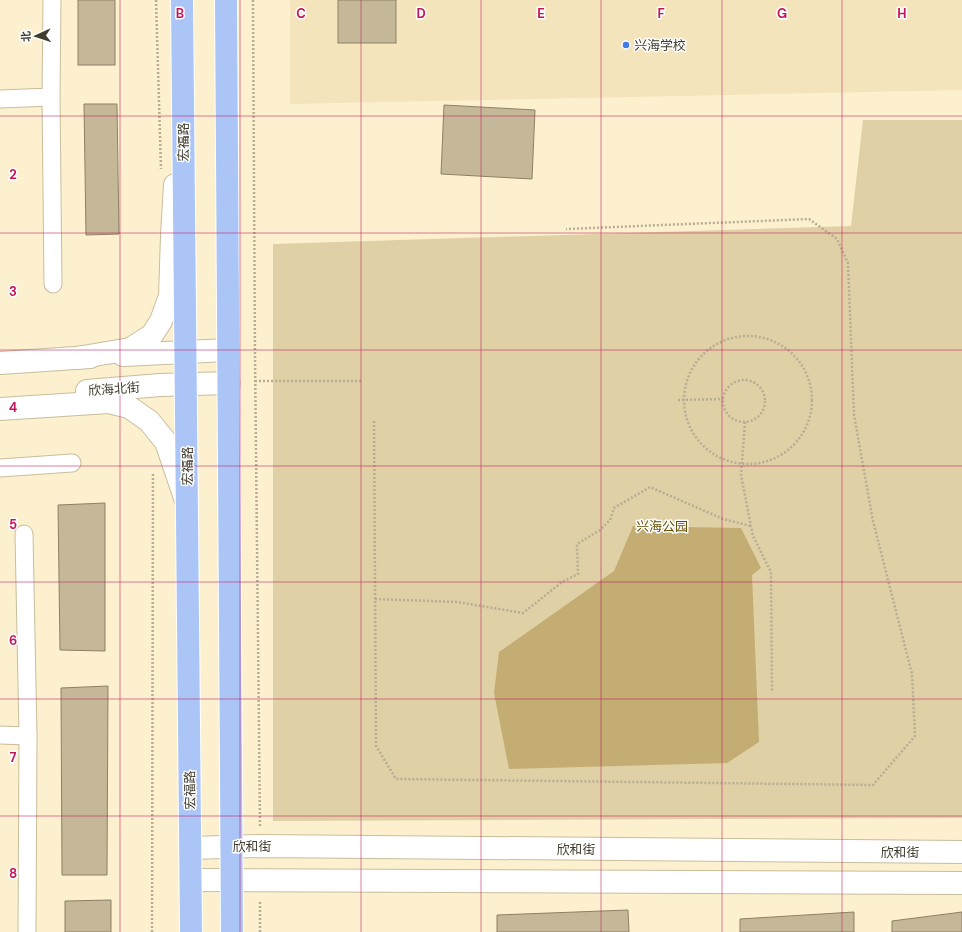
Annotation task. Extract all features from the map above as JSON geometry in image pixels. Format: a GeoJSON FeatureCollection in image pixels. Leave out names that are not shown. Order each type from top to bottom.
{"type":"FeatureCollection","features":[{"type":"Feature","properties":{"kind":"main road","name":"宏福路"},"geometry":{"type":"LineString","coordinates":[[182,0],[185,351],[187,384],[191,932]]}},
{"type":"Feature","properties":{"kind":"main road"},"geometry":{"type":"LineString","coordinates":[[226,0],[227,350],[232,932]]}},
{"type":"Feature","properties":{"kind":"street"},"geometry":{"type":"LineString","coordinates":[[52,0],[51,97],[53,284]]}},
{"type":"Feature","properties":{"kind":"street"},"geometry":{"type":"LineString","coordinates":[[0,99],[51,97]]}},
{"type":"Feature","properties":{"kind":"street"},"geometry":{"type":"LineString","coordinates":[[77,358],[130,349],[152,335],[161,321],[170,296],[175,189],[183,120]]}},
{"type":"Feature","properties":{"kind":"street"},"geometry":{"type":"LineString","coordinates":[[0,363],[185,351],[227,350]]}},
{"type":"Feature","properties":{"kind":"street","name":"欣海北街"},"geometry":{"type":"LineString","coordinates":[[0,397],[187,384],[228,383]]}},
{"type":"Feature","properties":{"kind":"street"},"geometry":{"type":"LineString","coordinates":[[0,409],[109,402],[129,407],[149,421],[166,442],[187,505]]}},
{"type":"Feature","properties":{"kind":"street"},"geometry":{"type":"LineString","coordinates":[[0,468],[72,463]]}},
{"type":"Feature","properties":{"kind":"street"},"geometry":{"type":"LineString","coordinates":[[24,534],[28,736],[27,932]]}},
{"type":"Feature","properties":{"kind":"street"},"geometry":{"type":"LineString","coordinates":[[0,735],[28,736]]}},
{"type":"Feature","properties":{"kind":"street","name":"欣和街"},"geometry":{"type":"LineString","coordinates":[[191,848],[260,846],[962,852]]}},
{"type":"Feature","properties":{"kind":"street"},"geometry":{"type":"LineString","coordinates":[[191,880],[962,883]]}},
{"type":"Feature","properties":{"kind":"path"},"geometry":{"type":"LineString","coordinates":[[253,0],[260,846]]}},
{"type":"Feature","properties":{"kind":"path"},"geometry":{"type":"LineString","coordinates":[[374,421],[376,746],[396,779],[873,785],[915,736],[912,674],[873,521],[854,415],[848,263],[837,239],[809,219],[566,229]]}},
{"type":"Feature","properties":{"kind":"path"},"geometry":{"type":"LineString","coordinates":[[735,336],[757,336],[778,343],[794,355],[806,372],[812,392],[811,413],[804,433],[790,449],[773,460],[753,465],[742,464],[732,463],[712,455],[696,440],[686,420],[683,400],[687,377],[698,358],[715,344],[735,336]]}},
{"type":"Feature","properties":{"kind":"path"},"geometry":{"type":"LineString","coordinates":[[740,379],[754,381],[764,391],[766,398],[766,405],[763,412],[752,421],[745,422],[732,418],[727,413],[723,399],[728,386],[740,379]]}},
{"type":"Feature","properties":{"kind":"path"},"geometry":{"type":"LineString","coordinates":[[255,381],[362,381]]}},
{"type":"Feature","properties":{"kind":"path"},"geometry":{"type":"LineString","coordinates":[[678,400],[723,399]]}},
{"type":"Feature","properties":{"kind":"path"},"geometry":{"type":"LineString","coordinates":[[745,422],[741,475],[753,536],[771,572],[772,691]]}},
{"type":"Feature","properties":{"kind":"path"},"geometry":{"type":"LineString","coordinates":[[152,932],[153,468]]}},
{"type":"Feature","properties":{"kind":"path"},"geometry":{"type":"LineString","coordinates":[[375,599],[457,602],[523,613],[562,582],[578,574],[577,544],[600,530],[610,520],[614,508],[650,487],[723,519],[751,526]]}},
{"type":"Feature","properties":{"kind":"path"},"geometry":{"type":"LineString","coordinates":[[260,880],[260,932]]}},
{"type":"Feature","properties":{"kind":"shaded area","name":"兴海学校"},"geometry":{"type":"Polygon","coordinates":[[[290,0],[962,0],[962,90],[290,104],[290,0]]]}},
{"type":"Feature","properties":{"kind":"shaded area"},"geometry":{"type":"Polygon","coordinates":[[[633,526],[741,528],[761,568],[752,575],[759,742],[727,763],[509,769],[494,693],[499,652],[614,571],[633,526]]]}},
{"type":"Feature","properties":{"kind":"green space","name":"兴海公园"},"geometry":{"type":"Polygon","coordinates":[[[863,120],[962,120],[962,818],[273,821],[273,244],[851,226],[863,120]]]}},
{"type":"Feature","properties":{"kind":"building"},"geometry":{"type":"Polygon","coordinates":[[[78,0],[115,0],[115,65],[78,65],[78,0]]]}},
{"type":"Feature","properties":{"kind":"building"},"geometry":{"type":"Polygon","coordinates":[[[338,0],[396,0],[396,43],[338,43],[338,0]]]}},
{"type":"Feature","properties":{"kind":"building"},"geometry":{"type":"Polygon","coordinates":[[[84,104],[117,104],[119,234],[86,235],[84,104]]]}},
{"type":"Feature","properties":{"kind":"building"},"geometry":{"type":"Polygon","coordinates":[[[444,105],[535,110],[532,179],[441,174],[444,105]]]}},
{"type":"Feature","properties":{"kind":"building"},"geometry":{"type":"Polygon","coordinates":[[[105,503],[105,651],[60,650],[58,505],[105,503]]]}},
{"type":"Feature","properties":{"kind":"building"},"geometry":{"type":"Polygon","coordinates":[[[108,686],[107,875],[62,875],[61,688],[108,686]]]}},
{"type":"Feature","properties":{"kind":"building"},"geometry":{"type":"Polygon","coordinates":[[[111,900],[111,932],[65,932],[65,901],[111,900]]]}},
{"type":"Feature","properties":{"kind":"building"},"geometry":{"type":"Polygon","coordinates":[[[628,910],[629,932],[497,932],[497,915],[628,910]]]}},
{"type":"Feature","properties":{"kind":"building"},"geometry":{"type":"Polygon","coordinates":[[[854,912],[854,932],[740,932],[740,919],[854,912]]]}},
{"type":"Feature","properties":{"kind":"building"},"geometry":{"type":"Polygon","coordinates":[[[962,912],[962,932],[892,932],[892,921],[962,912]]]}},
{"type":"Feature","properties":{"kind":"place","name":"兴海学校"},"geometry":{"type":"Point","coordinates":[626,45]}}]}
